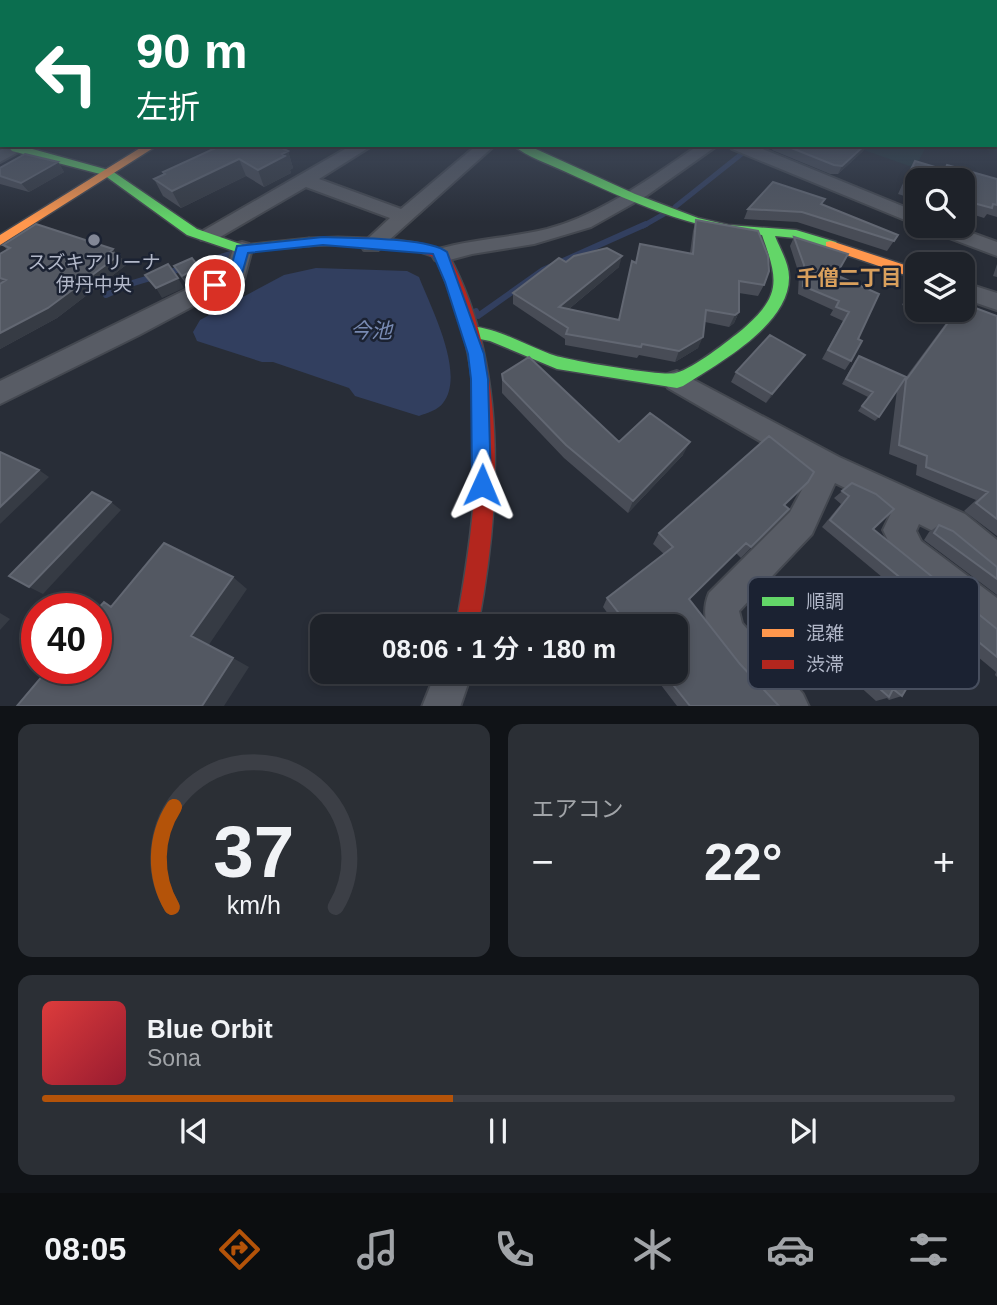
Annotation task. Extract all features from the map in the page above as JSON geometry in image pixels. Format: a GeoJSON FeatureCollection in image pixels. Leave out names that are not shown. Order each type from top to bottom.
{"type":"FeatureCollection","features":[{"type":"Feature","properties":{"kind":"main road"},"geometry":{"type":"LineString","coordinates":[[40,156],[108,173],[192,232],[242,249],[323,241],[414,247],[436,251],[442,256],[470,332],[480,379],[483,462],[477,570],[469,614]]}},
{"type":"Feature","properties":{"kind":"main road"},"geometry":{"type":"LineString","coordinates":[[0,241],[135,156]]}},
{"type":"Feature","properties":{"kind":"main road"},"geometry":{"type":"LineString","coordinates":[[541,156],[631,197],[707,225],[768,234],[796,234],[905,270]]}},
{"type":"Feature","properties":{"kind":"main road"},"geometry":{"type":"LineString","coordinates":[[470,332],[489,331],[519,349],[561,365],[608,374],[677,381],[745,335],[765,319],[776,305],[782,277],[768,234]]}},
{"type":"Feature","properties":{"kind":"street"},"geometry":{"type":"LineString","coordinates":[[208,236],[343,156]]}},
{"type":"Feature","properties":{"kind":"street"},"geometry":{"type":"LineString","coordinates":[[371,245],[474,156]]}},
{"type":"Feature","properties":{"kind":"street"},"geometry":{"type":"LineString","coordinates":[[442,256],[458,249],[513,242],[566,230],[631,197],[693,156]]}},
{"type":"Feature","properties":{"kind":"street"},"geometry":{"type":"LineString","coordinates":[[764,156],[905,214]]}},
{"type":"Feature","properties":{"kind":"street"},"geometry":{"type":"LineString","coordinates":[[304,180],[404,217]]}},
{"type":"Feature","properties":{"kind":"street"},"geometry":{"type":"LineString","coordinates":[[967,238],[997,249]]}},
{"type":"Feature","properties":{"kind":"street"},"geometry":{"type":"LineString","coordinates":[[0,393],[236,274],[242,249]]}},
{"type":"Feature","properties":{"kind":"street"},"geometry":{"type":"LineString","coordinates":[[975,294],[997,302]]}},
{"type":"Feature","properties":{"kind":"street"},"geometry":{"type":"LineString","coordinates":[[677,381],[829,466],[954,525],[997,560]]}},
{"type":"Feature","properties":{"kind":"street"},"geometry":{"type":"LineString","coordinates":[[749,577],[802,523],[829,466]]}},
{"type":"Feature","properties":{"kind":"street"},"geometry":{"type":"LineString","coordinates":[[907,503],[907,517],[899,530],[910,552],[942,577]]}},
{"type":"Feature","properties":{"kind":"street"},"geometry":{"type":"LineString","coordinates":[[748,578],[721,605],[726,632],[748,657]]}},
{"type":"Feature","properties":{"kind":"street"},"geometry":{"type":"LineString","coordinates":[[979,606],[997,620]]}},
{"type":"Feature","properties":{"kind":"street"},"geometry":{"type":"LineString","coordinates":[[441,706],[449,684]]}},
{"type":"Feature","properties":{"kind":"street"},"geometry":{"type":"LineString","coordinates":[[775,689],[790,706]]}},
{"type":"Feature","properties":{"kind":"shaded area"},"geometry":{"type":"Polygon","coordinates":[[[881,156],[921,156],[915,168],[881,156]]]}},
{"type":"Feature","properties":{"kind":"water","name":"今池"},"geometry":{"type":"Polygon","coordinates":[[[316,268],[407,271],[419,277],[449,359],[449,391],[441,405],[419,416],[355,396],[349,388],[273,362],[262,362],[197,341],[193,332],[200,320],[284,275],[316,268]]]}},
{"type":"Feature","properties":{"kind":"building"},"geometry":{"type":"Polygon","coordinates":[[[22,156],[58,162],[21,183],[0,176],[0,168],[22,156]]]}},
{"type":"Feature","properties":{"kind":"building"},"geometry":{"type":"Polygon","coordinates":[[[198,156],[285,156],[258,170],[239,159],[172,191],[154,179],[165,174],[163,172],[198,156]]]}},
{"type":"Feature","properties":{"kind":"building"},"geometry":{"type":"Polygon","coordinates":[[[811,156],[853,156],[842,166],[811,156]]]}},
{"type":"Feature","properties":{"kind":"building"},"geometry":{"type":"Polygon","coordinates":[[[915,161],[938,168],[912,168],[915,161]]]}},
{"type":"Feature","properties":{"kind":"building"},"geometry":{"type":"Polygon","coordinates":[[[975,173],[997,179],[997,205],[993,204],[992,208],[975,203],[975,173]]]}},
{"type":"Feature","properties":{"kind":"building"},"geometry":{"type":"Polygon","coordinates":[[[773,182],[825,199],[821,204],[898,235],[894,241],[802,212],[748,209],[773,182]]]}},
{"type":"Feature","properties":{"kind":"building"},"geometry":{"type":"Polygon","coordinates":[[[696,220],[758,231],[768,256],[769,271],[764,285],[739,281],[739,312],[735,315],[706,310],[703,337],[679,351],[566,334],[568,328],[513,293],[559,258],[566,262],[574,256],[607,248],[622,256],[559,307],[619,320],[632,261],[636,263],[640,244],[693,254],[696,220]]]}},
{"type":"Feature","properties":{"kind":"building"},"geometry":{"type":"Polygon","coordinates":[[[36,224],[113,249],[110,252],[119,255],[48,308],[0,333],[0,284],[6,280],[0,278],[0,254],[10,248],[3,245],[36,224]]]}},
{"type":"Feature","properties":{"kind":"building"},"geometry":{"type":"Polygon","coordinates":[[[794,237],[848,254],[836,275],[879,294],[858,339],[862,341],[851,361],[828,350],[849,312],[836,307],[839,301],[803,286],[804,265],[794,237]]]}},
{"type":"Feature","properties":{"kind":"building"},"geometry":{"type":"Polygon","coordinates":[[[192,258],[199,267],[182,276],[174,266],[192,258]]]}},
{"type":"Feature","properties":{"kind":"building"},"geometry":{"type":"Polygon","coordinates":[[[168,264],[178,278],[156,288],[145,275],[168,264]]]}},
{"type":"Feature","properties":{"kind":"building"},"geometry":{"type":"Polygon","coordinates":[[[975,308],[997,316],[997,519],[976,503],[988,492],[926,467],[927,456],[899,445],[906,380],[948,322],[975,322],[975,308]]]}},
{"type":"Feature","properties":{"kind":"building"},"geometry":{"type":"Polygon","coordinates":[[[770,335],[805,355],[772,394],[736,372],[770,335]]]}},
{"type":"Feature","properties":{"kind":"building"},"geometry":{"type":"Polygon","coordinates":[[[859,356],[906,377],[879,417],[862,406],[873,392],[846,379],[859,356]]]}},
{"type":"Feature","properties":{"kind":"building"},"geometry":{"type":"Polygon","coordinates":[[[529,357],[619,442],[650,413],[690,442],[633,501],[566,445],[503,380],[502,374],[529,357]]]}},
{"type":"Feature","properties":{"kind":"building"},"geometry":{"type":"Polygon","coordinates":[[[769,436],[814,472],[808,482],[784,505],[789,509],[751,547],[746,543],[689,599],[748,673],[748,689],[763,689],[779,706],[690,706],[673,684],[688,684],[688,614],[620,614],[607,598],[673,547],[659,533],[769,436]]]}},
{"type":"Feature","properties":{"kind":"building"},"geometry":{"type":"Polygon","coordinates":[[[0,452],[39,470],[0,507],[0,452]]]}},
{"type":"Feature","properties":{"kind":"building"},"geometry":{"type":"Polygon","coordinates":[[[852,483],[876,494],[894,509],[873,529],[933,577],[899,577],[830,520],[849,496],[842,491],[852,483]]]}},
{"type":"Feature","properties":{"kind":"building"},"geometry":{"type":"Polygon","coordinates":[[[92,492],[111,502],[29,587],[9,576],[92,492]]]}},
{"type":"Feature","properties":{"kind":"building"},"geometry":{"type":"Polygon","coordinates":[[[939,525],[953,531],[997,567],[997,579],[934,533],[939,525]]]}},
{"type":"Feature","properties":{"kind":"building"},"geometry":{"type":"Polygon","coordinates":[[[164,543],[233,577],[191,636],[233,658],[202,706],[17,706],[36,684],[112,684],[112,606],[164,543]]]}},
{"type":"Feature","properties":{"kind":"building"},"geometry":{"type":"Polygon","coordinates":[[[979,614],[997,629],[997,657],[979,642],[979,614]]]}},
{"type":"Feature","properties":{"kind":"building"},"geometry":{"type":"Polygon","coordinates":[[[880,689],[893,689],[889,697],[880,689]]]}},
{"type":"Feature","properties":{"kind":"building"},"geometry":{"type":"Polygon","coordinates":[[[893,689],[906,689],[902,696],[893,689]]]}},
{"type":"Feature","properties":{"kind":"waterway"},"geometry":{"type":"LineString","coordinates":[[675,207],[739,156]]}},
{"type":"Feature","properties":{"kind":"waterway"},"geometry":{"type":"LineString","coordinates":[[643,226],[664,214]]}},
{"type":"Feature","properties":{"kind":"waterway"},"geometry":{"type":"LineString","coordinates":[[476,311],[478,316],[543,270],[646,224]]}},
{"type":"Feature","properties":{"kind":"waterway"},"geometry":{"type":"LineString","coordinates":[[106,295],[133,283],[231,254]]}},
{"type":"Feature","properties":{"kind":"traffic: fast"},"geometry":{"type":"LineString","coordinates":[[43,156],[108,173],[192,232],[242,249],[309,242]]}},
{"type":"Feature","properties":{"kind":"traffic: fast"},"geometry":{"type":"LineString","coordinates":[[542,156],[631,197],[694,221],[728,229],[796,234],[831,245]]}},
{"type":"Feature","properties":{"kind":"traffic: fast"},"geometry":{"type":"LineString","coordinates":[[470,332],[493,336],[557,363],[677,381],[740,340],[769,312],[778,297],[782,275],[768,234]]}},
{"type":"Feature","properties":{"kind":"traffic: slow"},"geometry":{"type":"LineString","coordinates":[[0,241],[136,156]]}},
{"type":"Feature","properties":{"kind":"traffic: slow"},"geometry":{"type":"LineString","coordinates":[[831,245],[905,270]]}},
{"type":"Feature","properties":{"kind":"traffic: jam"},"geometry":{"type":"LineString","coordinates":[[309,242],[398,245],[417,247],[442,255],[471,333],[484,415],[482,522],[469,614]]}},
{"type":"Feature","properties":{"kind":"place","name":"スズキアリーナ 伊丹中央"},"geometry":{"type":"Point","coordinates":[94,240]}},
{"type":"Feature","properties":{"kind":"district","name":"千僧二丁目"},"geometry":{"type":"Point","coordinates":[849,278]}},
{"type":"Feature","properties":{"kind":"route"},"geometry":{"type":"LineString","coordinates":[[215,285],[236,274],[242,249],[323,241],[436,251],[442,256],[453,282],[476,354],[480,379],[482,485]]}}]}
